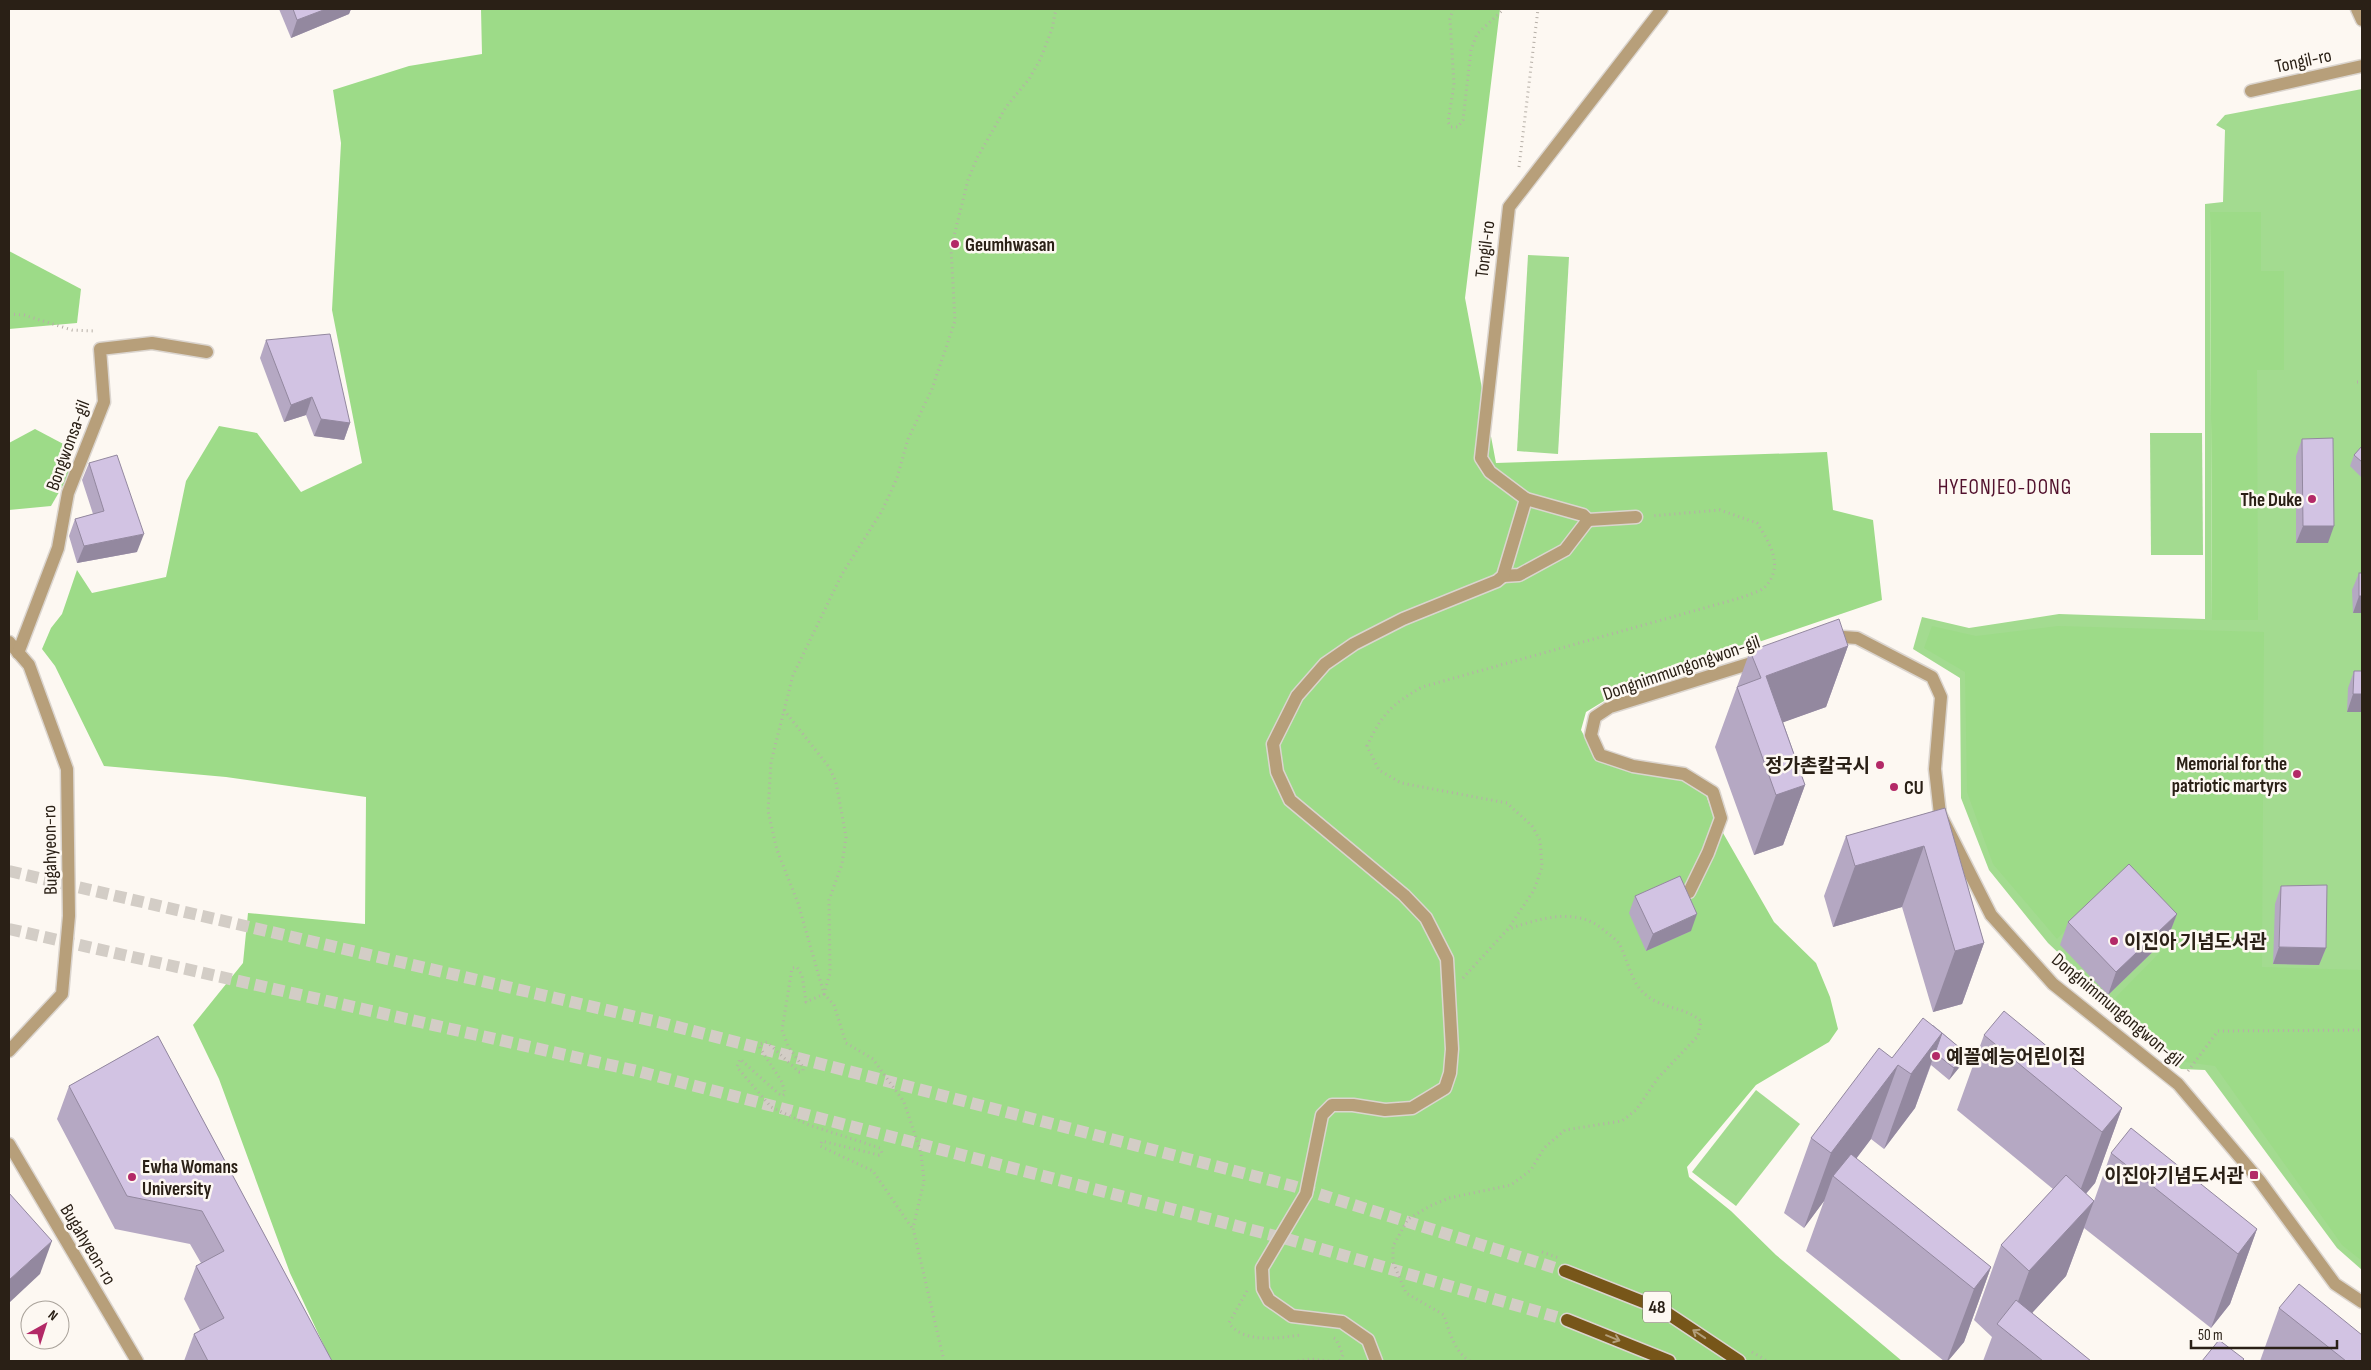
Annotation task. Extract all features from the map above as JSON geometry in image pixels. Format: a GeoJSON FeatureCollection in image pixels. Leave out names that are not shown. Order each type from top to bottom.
{"type":"FeatureCollection","features":[{"type":"Feature","properties":{"kind":"main road","name":"48"},"geometry":{"type":"LineString","coordinates":[[1565,1272],[1662,1309],[1739,1361]]}},
{"type":"Feature","properties":{"kind":"main road","name":"48"},"geometry":{"type":"LineString","coordinates":[[1568,1320],[1670,1361]]}},
{"type":"Feature","properties":{"kind":"street","name":"Tongil-ro"},"geometry":{"type":"LineString","coordinates":[[1526,499],[1490,472],[1481,458],[1509,207],[1662,9]]}},
{"type":"Feature","properties":{"kind":"street"},"geometry":{"type":"LineString","coordinates":[[2357,9],[2362,20]]}},
{"type":"Feature","properties":{"kind":"street","name":"Tongil-ro"},"geometry":{"type":"LineString","coordinates":[[2251,91],[2362,66]]}},
{"type":"Feature","properties":{"kind":"street","name":"Bongwonsa-gil"},"geometry":{"type":"LineString","coordinates":[[18,653],[58,548],[68,493],[104,402],[100,349],[152,343],[207,352]]}},
{"type":"Feature","properties":{"kind":"street"},"geometry":{"type":"LineString","coordinates":[[1376,1361],[1368,1340],[1342,1322],[1292,1316],[1269,1300],[1263,1289],[1262,1268],[1306,1194],[1314,1164],[1322,1116],[1332,1105],[1354,1104],[1385,1110],[1412,1108],[1445,1088],[1450,1073],[1452,1049],[1447,959],[1426,918],[1404,895],[1290,800],[1277,772],[1273,744],[1297,696],[1325,664],[1354,644],[1403,619],[1497,581],[1503,576],[1526,499],[1583,515],[1588,520],[1636,517]]}},
{"type":"Feature","properties":{"kind":"street"},"geometry":{"type":"LineString","coordinates":[[1503,576],[1519,575],[1565,550],[1588,520]]}},
{"type":"Feature","properties":{"kind":"street","name":"Dongnimmungongwon-gil"},"geometry":{"type":"LineString","coordinates":[[1820,639],[1829,636],[1856,638],[1932,677],[1941,697],[1935,768],[1940,814],[1991,916],[2053,984],[2178,1084],[2259,1180],[2335,1284],[2362,1302]]}},
{"type":"Feature","properties":{"kind":"street","name":"Bugahyeon-ro"},"geometry":{"type":"LineString","coordinates":[[9,642],[28,665],[67,769],[69,916],[62,994],[9,1051]]}},
{"type":"Feature","properties":{"kind":"street","name":"Dongnimmungongwon-gil"},"geometry":{"type":"LineString","coordinates":[[1689,892],[1708,853],[1721,818],[1713,792],[1684,774],[1633,766],[1600,755],[1591,735],[1595,717],[1610,707],[1730,671],[1775,655]]}},
{"type":"Feature","properties":{"kind":"street","name":"Bugahyeon-ro"},"geometry":{"type":"LineString","coordinates":[[9,1144],[137,1361]]}},
{"type":"Feature","properties":{"kind":"path"},"geometry":{"type":"LineString","coordinates":[[912,1228],[924,1181],[922,1153],[904,1102],[873,1059],[846,1043],[834,1005],[824,994],[798,903],[777,850],[768,811],[771,762],[793,675],[809,638],[842,574],[882,511],[897,478],[908,439],[932,389],[955,322],[951,248],[968,180],[977,158],[1006,107],[1029,79],[1040,60],[1052,29],[1056,9]]}},
{"type":"Feature","properties":{"kind":"path"},"geometry":{"type":"LineString","coordinates":[[1453,9],[1450,19],[1454,85],[1448,122],[1451,127],[1458,127],[1463,120],[1471,50],[1477,34],[1504,9]]}},
{"type":"Feature","properties":{"kind":"path"},"geometry":{"type":"LineString","coordinates":[[1525,186],[1519,168],[1538,9]]}},
{"type":"Feature","properties":{"kind":"path"},"geometry":{"type":"LineString","coordinates":[[9,314],[24,315],[72,330],[96,331]]}},
{"type":"Feature","properties":{"kind":"path"},"geometry":{"type":"LineString","coordinates":[[2357,382],[2362,382]]}},
{"type":"Feature","properties":{"kind":"path"},"geometry":{"type":"LineString","coordinates":[[1450,994],[1508,929],[1534,890],[1542,867],[1540,840],[1532,826],[1507,803],[1401,784],[1379,770],[1367,746],[1378,724],[1392,705],[1422,687],[1740,598],[1765,587],[1775,567],[1772,548],[1757,523],[1720,510],[1636,517]]}},
{"type":"Feature","properties":{"kind":"path"},"geometry":{"type":"LineString","coordinates":[[784,710],[829,767],[836,782],[846,838],[842,864],[829,900],[830,973],[824,994]]}},
{"type":"Feature","properties":{"kind":"path"},"geometry":{"type":"LineString","coordinates":[[1470,1361],[1463,1358],[1451,1335],[1444,1315],[1406,1293],[1393,1262],[1393,1246],[1408,1219],[1430,1206],[1449,1198],[1511,1185],[1531,1170],[1544,1148],[1565,1130],[1622,1121],[1636,1110],[1658,1078],[1698,1036],[1701,1021],[1692,1013],[1666,1006],[1645,995],[1629,971],[1619,944],[1599,925],[1585,919],[1562,916],[1535,920],[1508,929]]}},
{"type":"Feature","properties":{"kind":"path"},"geometry":{"type":"LineString","coordinates":[[824,994],[806,1002],[802,975],[796,967],[792,968],[782,1030],[788,1046],[803,1071],[799,1072],[786,1062],[768,1042],[760,1044],[760,1048],[782,1082],[785,1094],[782,1096],[779,1094],[740,1059],[737,1067],[771,1107],[808,1125],[880,1148],[882,1153],[879,1155],[822,1141],[820,1146],[873,1171],[912,1228],[944,1361]]}},
{"type":"Feature","properties":{"kind":"path"},"geometry":{"type":"LineString","coordinates":[[2178,1084],[2218,1031],[2362,1030]]}},
{"type":"Feature","properties":{"kind":"path"},"geometry":{"type":"LineString","coordinates":[[1298,1361],[1311,1359],[1330,1361]]}},
{"type":"Feature","properties":{"kind":"green space"},"geometry":{"type":"Polygon","coordinates":[[[481,9],[1500,9],[1465,298],[1496,463],[1827,452],[1833,510],[1873,520],[1882,600],[1627,687],[1586,712],[1581,730],[1597,760],[1635,772],[1681,780],[1706,795],[1715,819],[1774,922],[1816,963],[1830,997],[1838,1029],[1829,1042],[1756,1085],[1687,1167],[1689,1177],[1731,1211],[1776,1255],[1902,1361],[331,1361],[290,1273],[219,1079],[193,1025],[243,963],[248,913],[365,924],[366,797],[226,777],[104,766],[55,666],[42,649],[51,628],[62,614],[77,570],[92,593],[166,577],[186,481],[219,426],[257,433],[301,492],[362,463],[332,310],[341,143],[333,90],[409,66],[482,54],[481,9]]]}},
{"type":"Feature","properties":{"kind":"green space"},"geometry":{"type":"Polygon","coordinates":[[[2362,89],[2362,1270],[2337,1248],[2205,1070],[2181,1069],[2048,943],[1989,870],[1961,798],[1960,678],[1913,649],[1922,617],[1969,628],[2059,614],[2205,619],[2205,204],[2223,202],[2225,130],[2216,125],[2225,115],[2362,89]],[[2210,212],[2212,620],[2257,620],[2257,370],[2284,370],[2283,271],[2261,271],[2210,212]]]}},
{"type":"Feature","properties":{"kind":"green space"},"geometry":{"type":"Polygon","coordinates":[[[2210,212],[2261,212],[2261,271],[2284,271],[2284,370],[2257,370],[2258,620],[2212,620],[2210,212]]]}},
{"type":"Feature","properties":{"kind":"green space"},"geometry":{"type":"Polygon","coordinates":[[[9,251],[81,289],[77,323],[9,329],[9,251]]]}},
{"type":"Feature","properties":{"kind":"green space"},"geometry":{"type":"Polygon","coordinates":[[[1528,255],[1569,257],[1558,454],[1517,451],[1528,255]]]}},
{"type":"Feature","properties":{"kind":"green space"},"geometry":{"type":"Polygon","coordinates":[[[35,429],[69,447],[69,475],[51,506],[9,510],[9,443],[35,429]]]}},
{"type":"Feature","properties":{"kind":"green space"},"geometry":{"type":"Polygon","coordinates":[[[2150,433],[2202,433],[2203,555],[2151,555],[2150,433]]]}},
{"type":"Feature","properties":{"kind":"green space"},"geometry":{"type":"Polygon","coordinates":[[[1932,626],[1976,636],[2058,626],[2264,632],[2262,967],[2362,970],[2362,1261],[2342,1245],[2215,1066],[2185,1062],[2115,998],[2175,937],[2118,878],[2057,939],[1993,864],[1967,792],[1965,672],[1924,648],[1932,626]]]}},
{"type":"Feature","properties":{"kind":"green space"},"geometry":{"type":"Polygon","coordinates":[[[1756,1090],[1800,1124],[1736,1206],[1692,1172],[1756,1090]]]}},
{"type":"Feature","properties":{"kind":"building"},"geometry":{"type":"Polygon","coordinates":[[[293,9],[326,9],[297,20],[293,9]]]}},
{"type":"Feature","properties":{"kind":"building"},"geometry":{"type":"Polygon","coordinates":[[[330,334],[350,423],[321,419],[312,397],[291,405],[266,340],[330,334]]]}},
{"type":"Feature","properties":{"kind":"building","name":"The Duke"},"geometry":{"type":"Polygon","coordinates":[[[2333,438],[2334,526],[2303,526],[2302,439],[2333,438]]]}},
{"type":"Feature","properties":{"kind":"building"},"geometry":{"type":"Polygon","coordinates":[[[2362,446],[2362,462],[2354,455],[2362,446]]]}},
{"type":"Feature","properties":{"kind":"building"},"geometry":{"type":"Polygon","coordinates":[[[117,455],[144,534],[84,546],[75,519],[104,511],[89,463],[117,455]]]}},
{"type":"Feature","properties":{"kind":"building"},"geometry":{"type":"Polygon","coordinates":[[[2359,573],[2362,573],[2362,596],[2359,596],[2359,573]]]}},
{"type":"Feature","properties":{"kind":"building"},"geometry":{"type":"Polygon","coordinates":[[[1839,619],[1848,646],[1766,676],[1805,785],[1776,795],[1737,687],[1761,678],[1750,651],[1839,619]]]}},
{"type":"Feature","properties":{"kind":"building"},"geometry":{"type":"Polygon","coordinates":[[[2354,671],[2362,671],[2362,694],[2353,694],[2354,671]]]}},
{"type":"Feature","properties":{"kind":"building"},"geometry":{"type":"Polygon","coordinates":[[[1945,808],[1984,943],[1955,951],[1924,846],[1855,866],[1846,836],[1945,808]]]}},
{"type":"Feature","properties":{"kind":"building","name":"이진아 기념도서관"},"geometry":{"type":"Polygon","coordinates":[[[2129,864],[2177,914],[2116,972],[2068,922],[2129,864]]]}},
{"type":"Feature","properties":{"kind":"building"},"geometry":{"type":"Polygon","coordinates":[[[1680,876],[1697,914],[1653,934],[1635,896],[1680,876]]]}},
{"type":"Feature","properties":{"kind":"building"},"geometry":{"type":"Polygon","coordinates":[[[2327,885],[2326,948],[2279,947],[2281,886],[2327,885]]]}},
{"type":"Feature","properties":{"kind":"building"},"geometry":{"type":"Polygon","coordinates":[[[2004,1011],[2122,1108],[2102,1132],[1984,1035],[2004,1011]]]}},
{"type":"Feature","properties":{"kind":"building"},"geometry":{"type":"Polygon","coordinates":[[[1923,1018],[1942,1033],[1911,1074],[1898,1065],[1831,1153],[1811,1138],[1879,1048],[1892,1058],[1923,1018]]]}},
{"type":"Feature","properties":{"kind":"building"},"geometry":{"type":"Polygon","coordinates":[[[1942,1033],[1966,1053],[1954,1068],[1935,1053],[1942,1033]]]}},
{"type":"Feature","properties":{"kind":"building"},"geometry":{"type":"Polygon","coordinates":[[[158,1036],[332,1361],[208,1361],[194,1334],[224,1318],[196,1266],[224,1251],[202,1211],[127,1196],[69,1086],[158,1036]]]}},
{"type":"Feature","properties":{"kind":"building"},"geometry":{"type":"Polygon","coordinates":[[[2131,1128],[2257,1229],[2238,1254],[2111,1153],[2131,1128]]]}},
{"type":"Feature","properties":{"kind":"building"},"geometry":{"type":"Polygon","coordinates":[[[1851,1154],[1991,1267],[1974,1289],[1833,1176],[1851,1154]]]}},
{"type":"Feature","properties":{"kind":"building"},"geometry":{"type":"Polygon","coordinates":[[[2066,1175],[2094,1201],[2029,1271],[2001,1245],[2066,1175]]]}},
{"type":"Feature","properties":{"kind":"building"},"geometry":{"type":"Polygon","coordinates":[[[9,1193],[52,1241],[9,1280],[9,1193]]]}},
{"type":"Feature","properties":{"kind":"building"},"geometry":{"type":"Polygon","coordinates":[[[2299,1284],[2362,1335],[2362,1361],[2346,1361],[2279,1308],[2299,1284]]]}},
{"type":"Feature","properties":{"kind":"building"},"geometry":{"type":"Polygon","coordinates":[[[2016,1300],[2091,1361],[2043,1361],[1997,1324],[2016,1300]]]}},
{"type":"Feature","properties":{"kind":"building"},"geometry":{"type":"Polygon","coordinates":[[[2219,1340],[2244,1359],[2242,1361],[2202,1361],[2219,1340]]]}},
{"type":"Feature","properties":{"kind":"tunnel"},"geometry":{"type":"LineString","coordinates":[[9,871],[658,1022],[1293,1186],[1565,1271]]}},
{"type":"Feature","properties":{"kind":"tunnel"},"geometry":{"type":"LineString","coordinates":[[9,929],[641,1072],[1287,1239],[1567,1320]]}},
{"type":"Feature","properties":{"kind":"place","name":"Geumhwasan"},"geometry":{"type":"Point","coordinates":[955,244]}},
{"type":"Feature","properties":{"kind":"place","name":"The Duke"},"geometry":{"type":"Point","coordinates":[2312,499]}},
{"type":"Feature","properties":{"kind":"place","name":"정가촌칼국시"},"geometry":{"type":"Point","coordinates":[1880,765]}},
{"type":"Feature","properties":{"kind":"place","name":"Memorial for the patriotic martyrs"},"geometry":{"type":"Point","coordinates":[2297,774]}},
{"type":"Feature","properties":{"kind":"place","name":"CU"},"geometry":{"type":"Point","coordinates":[1894,787]}},
{"type":"Feature","properties":{"kind":"place","name":"이진아 기념도서관"},"geometry":{"type":"Point","coordinates":[2114,941]}},
{"type":"Feature","properties":{"kind":"place","name":"예꼴예능어린이집"},"geometry":{"type":"Point","coordinates":[1936,1056]}},
{"type":"Feature","properties":{"kind":"place","name":"이진아기념도서관"},"geometry":{"type":"Point","coordinates":[2254,1175]}},
{"type":"Feature","properties":{"kind":"place","name":"Ewha Womans University"},"geometry":{"type":"Point","coordinates":[132,1177]}},
{"type":"Feature","properties":{"kind":"district","name":"HYEONJEO-DONG"},"geometry":{"type":"Point","coordinates":[2005,487]}}]}
